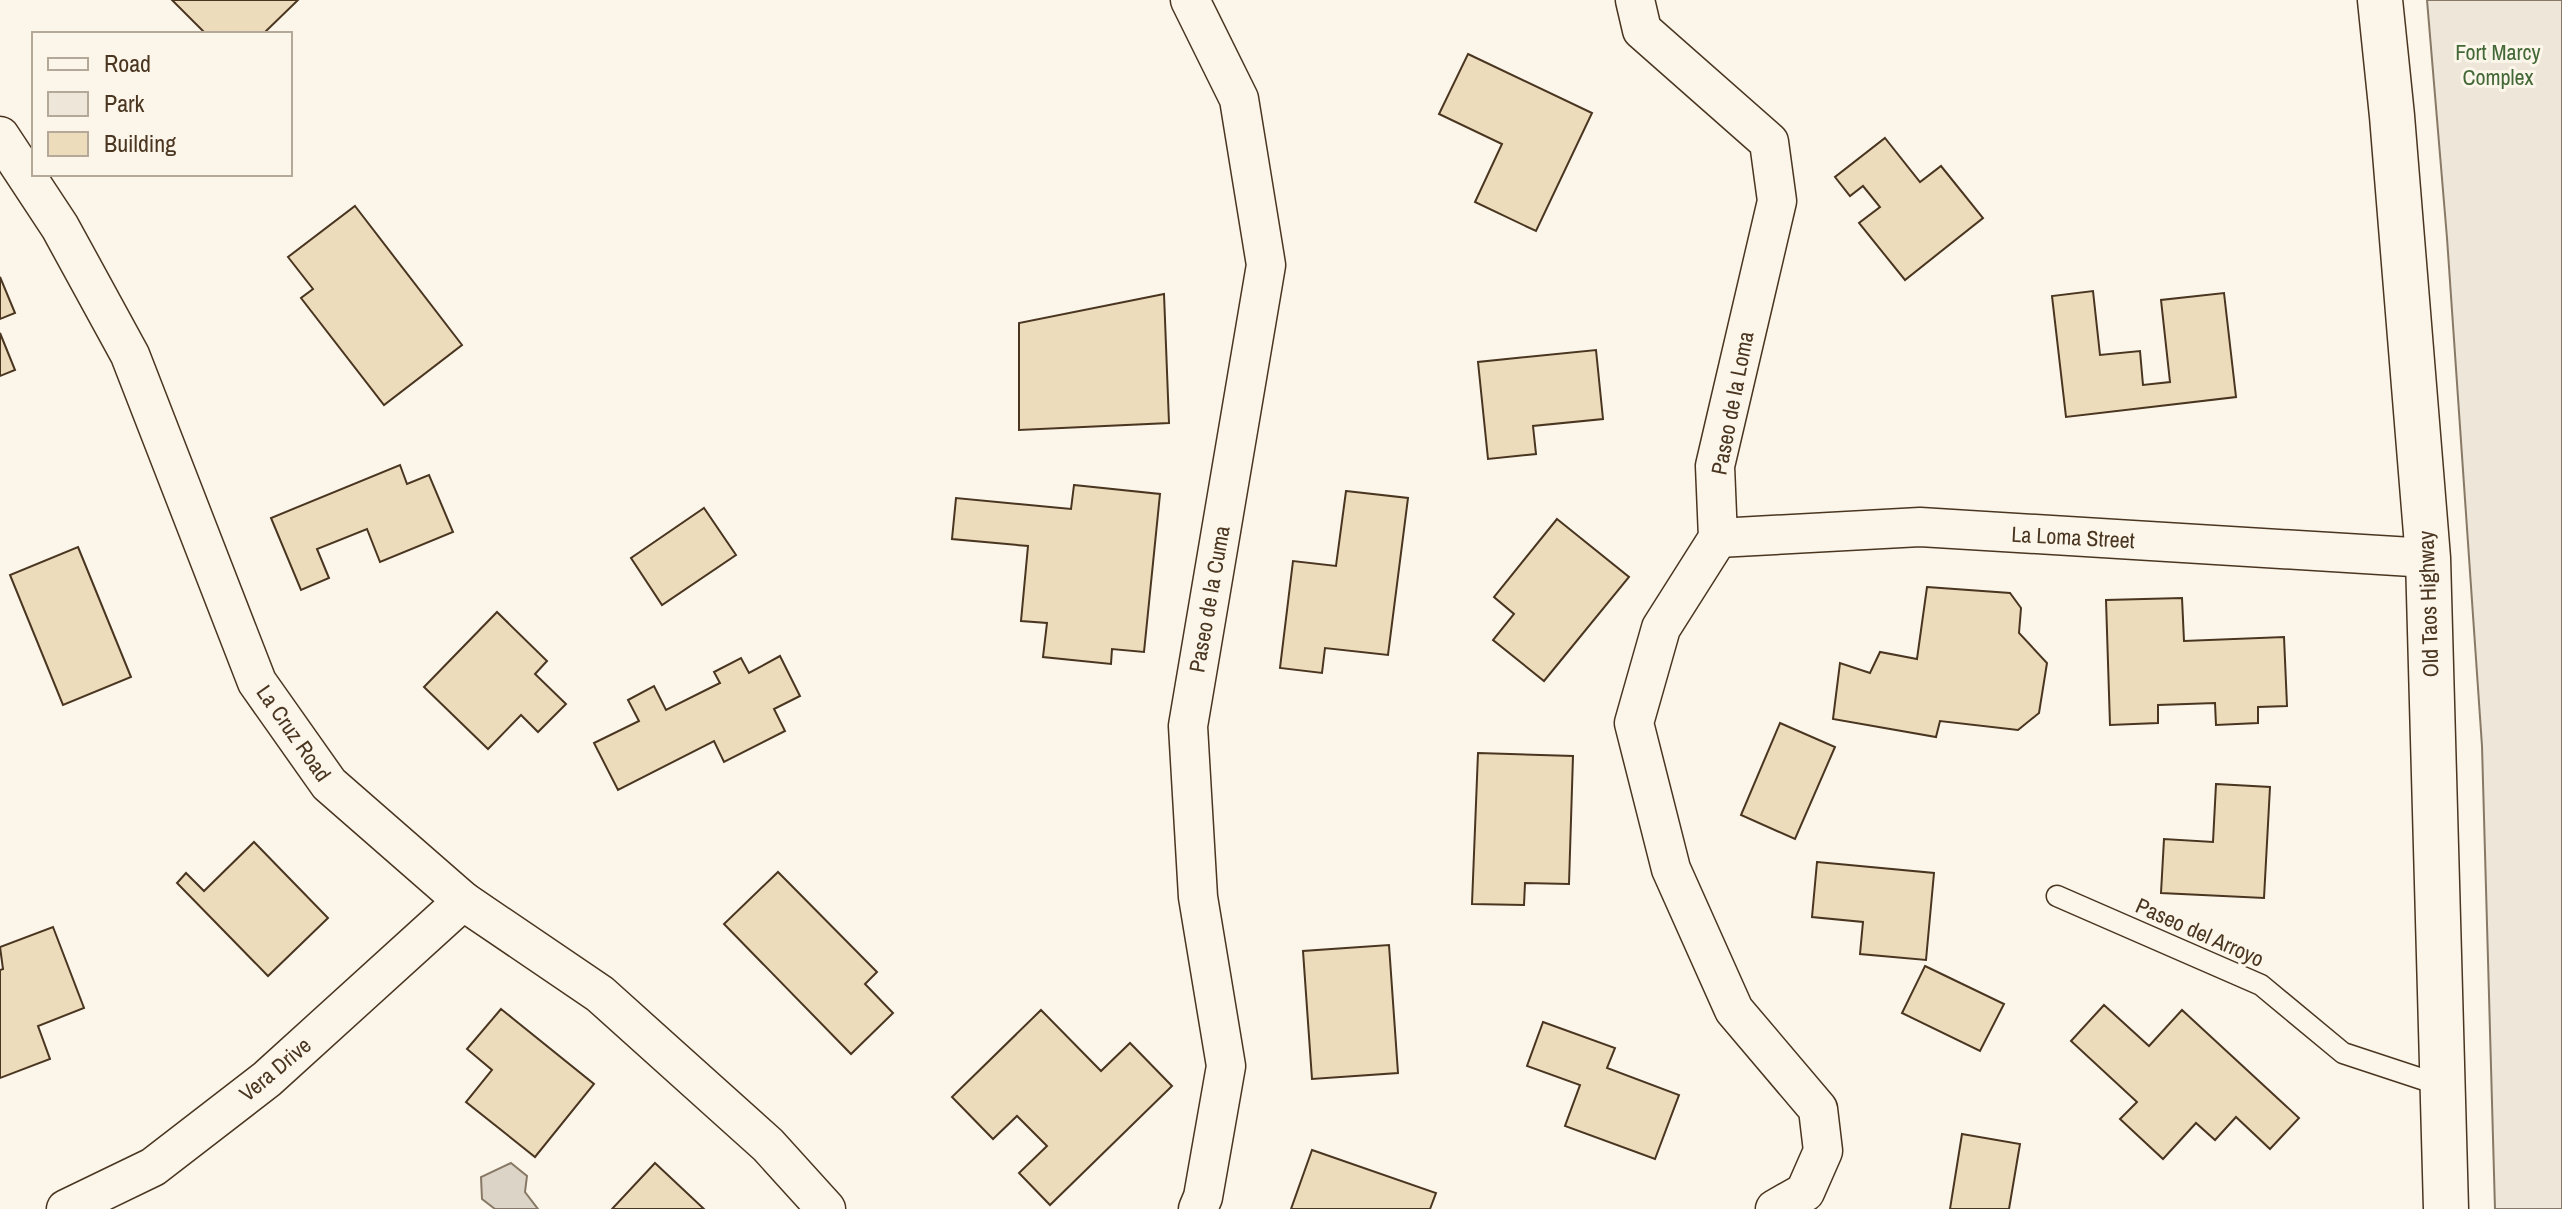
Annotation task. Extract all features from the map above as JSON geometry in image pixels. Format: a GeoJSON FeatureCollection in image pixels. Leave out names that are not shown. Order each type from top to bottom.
{"type":"FeatureCollection","features":[{"type":"Feature","properties":{"kind":"street","name":"Paseo de la Cuma"},"geometry":{"type":"LineString","coordinates":[[1190,0],[1239,99],[1266,265],[1188,726],[1198,897],[1226,1066],[1203,1197],[1198,1209]]}},
{"type":"Feature","properties":{"kind":"street","name":"Paseo de la Loma"},"geometry":{"type":"LineString","coordinates":[[1635,0],[1642,30],[1769,142],[1777,201],[1715,466],[1718,538]]}},
{"type":"Feature","properties":{"kind":"street","name":"Old Taos Highway"},"geometry":{"type":"LineString","coordinates":[[2380,0],[2394,132],[2428,558],[2446,1209]]}},
{"type":"Feature","properties":{"kind":"street","name":"La Cruz Road"},"geometry":{"type":"LineString","coordinates":[[0,136],[60,227],[130,355],[257,682],[329,784],[463,901],[600,994],[768,1145],[826,1209]]}},
{"type":"Feature","properties":{"kind":"street","name":"La Loma Street"},"geometry":{"type":"LineString","coordinates":[[1718,538],[1920,527],[2428,558]]}},
{"type":"Feature","properties":{"kind":"street"},"geometry":{"type":"LineString","coordinates":[[1718,538],[1661,628],[1634,723],[1671,869],[1734,1010],[1818,1109],[1823,1151],[1805,1192],[1775,1209]]}},
{"type":"Feature","properties":{"kind":"street","name":"Vera Drive"},"geometry":{"type":"LineString","coordinates":[[66,1209],[153,1167],[267,1079],[463,901]]}},
{"type":"Feature","properties":{"kind":"lane","name":"Paseo del Arroyo"},"geometry":{"type":"LineString","coordinates":[[2057,896],[2261,985],[2343,1053],[2443,1086]]}},
{"type":"Feature","properties":{"kind":"green space","name":"Fort Marcy Complex"},"geometry":{"type":"Polygon","coordinates":[[[2427,0],[2562,0],[2562,1209],[2495,1209],[2482,746],[2447,238],[2427,0]]]}},
{"type":"Feature","properties":{"kind":"shaded area"},"geometry":{"type":"Polygon","coordinates":[[[511,1163],[527,1176],[525,1192],[538,1209],[495,1209],[482,1199],[481,1177],[511,1163]]]}},
{"type":"Feature","properties":{"kind":"building"},"geometry":{"type":"Polygon","coordinates":[[[172,0],[298,0],[265,32],[204,32],[172,0]]]}},
{"type":"Feature","properties":{"kind":"building"},"geometry":{"type":"Polygon","coordinates":[[[1468,54],[1592,113],[1536,231],[1475,202],[1502,144],[1439,114],[1468,54]]]}},
{"type":"Feature","properties":{"kind":"building"},"geometry":{"type":"Polygon","coordinates":[[[1885,138],[1920,182],[1941,166],[1983,218],[1905,280],[1859,223],[1880,207],[1863,186],[1850,196],[1835,177],[1885,138]]]}},
{"type":"Feature","properties":{"kind":"building"},"geometry":{"type":"Polygon","coordinates":[[[355,206],[462,345],[384,405],[301,298],[313,289],[288,257],[355,206]]]}},
{"type":"Feature","properties":{"kind":"building"},"geometry":{"type":"Polygon","coordinates":[[[0,277],[15,313],[0,319],[0,277]]]}},
{"type":"Feature","properties":{"kind":"building"},"geometry":{"type":"Polygon","coordinates":[[[2093,291],[2100,355],[2140,351],[2143,385],[2170,382],[2161,300],[2224,293],[2236,397],[2066,417],[2052,296],[2093,291]]]}},
{"type":"Feature","properties":{"kind":"building"},"geometry":{"type":"Polygon","coordinates":[[[1164,294],[1169,423],[1019,430],[1019,323],[1164,294]]]}},
{"type":"Feature","properties":{"kind":"building"},"geometry":{"type":"Polygon","coordinates":[[[0,333],[15,370],[0,376],[0,333]]]}},
{"type":"Feature","properties":{"kind":"building"},"geometry":{"type":"Polygon","coordinates":[[[1596,350],[1603,419],[1533,426],[1536,454],[1488,459],[1478,362],[1596,350]]]}},
{"type":"Feature","properties":{"kind":"building"},"geometry":{"type":"Polygon","coordinates":[[[400,465],[407,484],[429,475],[453,532],[380,562],[367,529],[317,549],[329,578],[301,590],[271,518],[400,465]]]}},
{"type":"Feature","properties":{"kind":"building"},"geometry":{"type":"Polygon","coordinates":[[[1074,485],[1160,494],[1144,652],[1112,649],[1111,664],[1043,657],[1047,623],[1021,621],[1028,546],[952,539],[956,498],[1071,509],[1074,485]]]}},
{"type":"Feature","properties":{"kind":"building"},"geometry":{"type":"Polygon","coordinates":[[[1346,491],[1408,498],[1388,655],[1325,648],[1322,673],[1280,668],[1293,561],[1336,566],[1346,491]]]}},
{"type":"Feature","properties":{"kind":"building"},"geometry":{"type":"Polygon","coordinates":[[[704,508],[736,555],[662,605],[631,558],[704,508]]]}},
{"type":"Feature","properties":{"kind":"building"},"geometry":{"type":"Polygon","coordinates":[[[1557,519],[1629,577],[1544,681],[1493,640],[1514,614],[1494,597],[1557,519]]]}},
{"type":"Feature","properties":{"kind":"building"},"geometry":{"type":"Polygon","coordinates":[[[78,547],[131,677],[63,705],[10,575],[78,547]]]}},
{"type":"Feature","properties":{"kind":"building"},"geometry":{"type":"Polygon","coordinates":[[[1927,587],[2010,593],[2021,608],[2019,633],[2047,663],[2039,713],[2018,730],[1940,721],[1936,737],[1833,719],[1840,663],[1870,673],[1880,652],[1917,659],[1927,587]]]}},
{"type":"Feature","properties":{"kind":"building"},"geometry":{"type":"Polygon","coordinates":[[[2182,598],[2184,641],[2284,637],[2287,706],[2258,707],[2258,723],[2216,725],[2215,703],[2158,705],[2158,723],[2110,725],[2106,600],[2182,598]]]}},
{"type":"Feature","properties":{"kind":"building"},"geometry":{"type":"Polygon","coordinates":[[[497,612],[547,661],[535,674],[566,704],[538,732],[521,715],[488,749],[424,687],[497,612]]]}},
{"type":"Feature","properties":{"kind":"building"},"geometry":{"type":"Polygon","coordinates":[[[780,656],[800,696],[774,709],[785,731],[724,762],[714,741],[618,790],[594,743],[639,721],[628,700],[654,686],[666,710],[720,683],[714,672],[741,658],[749,673],[780,656]]]}},
{"type":"Feature","properties":{"kind":"building"},"geometry":{"type":"Polygon","coordinates":[[[1780,723],[1835,747],[1795,839],[1741,815],[1780,723]]]}},
{"type":"Feature","properties":{"kind":"building"},"geometry":{"type":"Polygon","coordinates":[[[1478,753],[1573,756],[1569,884],[1525,883],[1524,905],[1472,904],[1478,753]]]}},
{"type":"Feature","properties":{"kind":"building"},"geometry":{"type":"Polygon","coordinates":[[[2216,784],[2270,787],[2264,898],[2161,893],[2164,839],[2213,842],[2216,784]]]}},
{"type":"Feature","properties":{"kind":"building"},"geometry":{"type":"Polygon","coordinates":[[[254,842],[328,918],[268,976],[177,883],[186,873],[204,891],[254,842]]]}},
{"type":"Feature","properties":{"kind":"building"},"geometry":{"type":"Polygon","coordinates":[[[1817,862],[1934,873],[1926,960],[1860,954],[1863,922],[1812,917],[1817,862]]]}},
{"type":"Feature","properties":{"kind":"building"},"geometry":{"type":"Polygon","coordinates":[[[778,872],[877,972],[865,984],[893,1013],[851,1054],[724,924],[778,872]]]}},
{"type":"Feature","properties":{"kind":"building"},"geometry":{"type":"Polygon","coordinates":[[[53,927],[84,1008],[38,1026],[50,1059],[0,1078],[0,970],[3,969],[0,947],[53,927]]]}},
{"type":"Feature","properties":{"kind":"building"},"geometry":{"type":"Polygon","coordinates":[[[1389,945],[1398,1073],[1312,1079],[1303,951],[1389,945]]]}},
{"type":"Feature","properties":{"kind":"building"},"geometry":{"type":"Polygon","coordinates":[[[1925,966],[2004,1004],[1980,1051],[1902,1013],[1925,966]]]}},
{"type":"Feature","properties":{"kind":"building"},"geometry":{"type":"Polygon","coordinates":[[[2104,1005],[2149,1046],[2182,1010],[2299,1118],[2270,1149],[2236,1117],[2215,1140],[2196,1123],[2163,1159],[2120,1119],[2137,1102],[2071,1041],[2104,1005]]]}},
{"type":"Feature","properties":{"kind":"building"},"geometry":{"type":"Polygon","coordinates":[[[501,1009],[594,1084],[535,1157],[466,1102],[492,1070],[467,1049],[501,1009]]]}},
{"type":"Feature","properties":{"kind":"building"},"geometry":{"type":"Polygon","coordinates":[[[1041,1010],[1101,1071],[1130,1043],[1172,1086],[1050,1205],[1019,1173],[1047,1146],[1017,1116],[993,1139],[952,1097],[1041,1010]]]}},
{"type":"Feature","properties":{"kind":"building"},"geometry":{"type":"Polygon","coordinates":[[[1543,1022],[1615,1048],[1607,1068],[1679,1095],[1655,1159],[1565,1126],[1580,1085],[1527,1066],[1543,1022]]]}},
{"type":"Feature","properties":{"kind":"building"},"geometry":{"type":"Polygon","coordinates":[[[1962,1134],[2020,1144],[2009,1209],[1950,1209],[1962,1134]]]}},
{"type":"Feature","properties":{"kind":"building"},"geometry":{"type":"Polygon","coordinates":[[[1312,1150],[1436,1193],[1430,1209],[1291,1209],[1312,1150]]]}},
{"type":"Feature","properties":{"kind":"building"},"geometry":{"type":"Polygon","coordinates":[[[655,1163],[704,1209],[612,1209],[655,1163]]]}}]}
